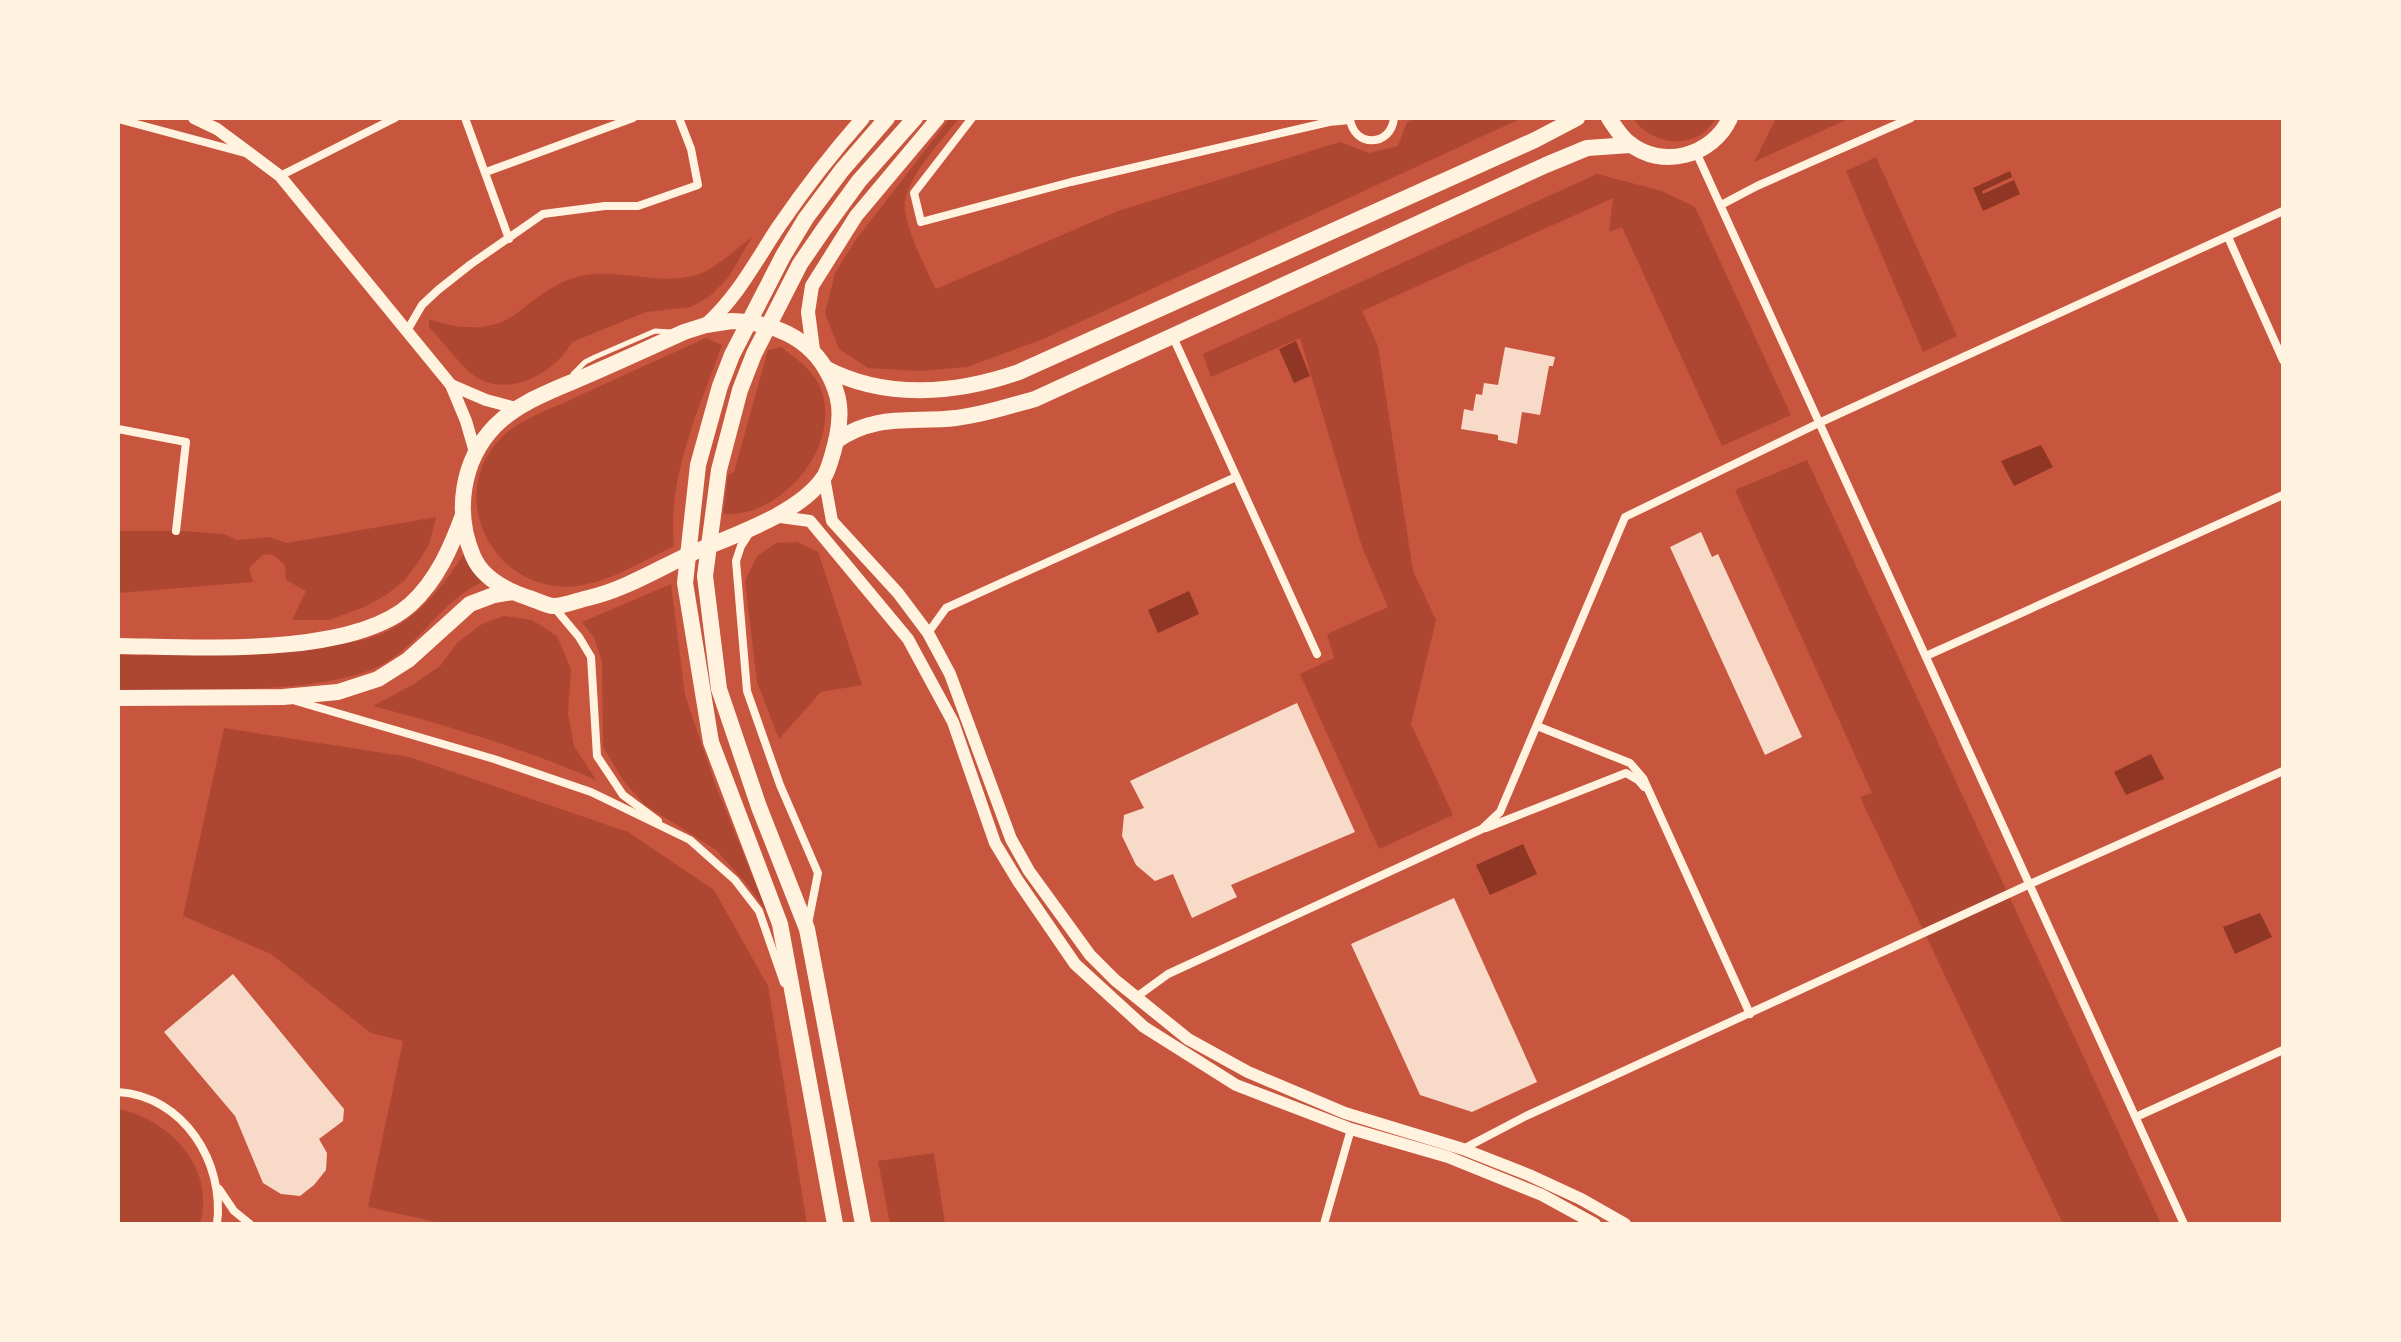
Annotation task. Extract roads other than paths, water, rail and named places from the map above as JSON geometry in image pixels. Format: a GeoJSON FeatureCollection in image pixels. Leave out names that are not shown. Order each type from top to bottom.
{"type":"FeatureCollection","features":[{"type":"Feature","properties":{"kind":"main road"},"geometry":{"type":"LineString","coordinates":[[706,325],[728,305],[779,226],[863,118]]}},
{"type":"Feature","properties":{"kind":"main road"},"geometry":{"type":"LineString","coordinates":[[835,1224],[780,924],[711,742],[685,583],[698,465],[732,355],[776,268],[806,218],[887,118]]}},
{"type":"Feature","properties":{"kind":"main road"},"geometry":{"type":"LineString","coordinates":[[863,1224],[807,929],[759,807],[719,689],[705,576],[719,470],[740,390],[754,354],[800,264],[859,181],[915,118]]}},
{"type":"Feature","properties":{"kind":"main road"},"geometry":{"type":"LineString","coordinates":[[813,350],[808,312],[812,286],[856,216],[938,118]]}},
{"type":"Feature","properties":{"kind":"main road"},"geometry":{"type":"LineString","coordinates":[[825,368],[848,380],[890,390],[947,389],[989,383],[1275,258],[1577,118]]}},
{"type":"Feature","properties":{"kind":"main road"},"geometry":{"type":"LineString","coordinates":[[1609,118],[1630,145],[1656,156],[1679,157],[1696,152],[1719,136],[1730,118]]}},
{"type":"Feature","properties":{"kind":"main road"},"geometry":{"type":"LineString","coordinates":[[836,441],[853,429],[887,420],[956,418],[1035,399],[1546,165],[1587,148],[1630,145]]}},
{"type":"Feature","properties":{"kind":"main road"},"geometry":{"type":"LineString","coordinates":[[732,321],[758,322],[786,332],[813,350],[839,393],[841,416],[824,477],[801,500],[773,516],[602,595],[553,606],[513,592],[493,580],[473,557],[463,513],[463,482],[475,452],[494,428],[516,408],[706,325],[732,321]]}},
{"type":"Feature","properties":{"kind":"main road"},"geometry":{"type":"LineString","coordinates":[[118,646],[225,648],[352,634],[385,621],[410,605],[440,569],[463,513]]}},
{"type":"Feature","properties":{"kind":"main road"},"geometry":{"type":"LineString","coordinates":[[118,698],[283,697],[338,692],[378,679],[408,660],[470,604],[513,592]]}},
{"type":"Feature","properties":{"kind":"street"},"geometry":{"type":"LineString","coordinates":[[194,118],[217,129],[280,176],[451,385],[475,452]]}},
{"type":"Feature","properties":{"kind":"street"},"geometry":{"type":"LineString","coordinates":[[280,176],[395,118]]}},
{"type":"Feature","properties":{"kind":"street"},"geometry":{"type":"LineString","coordinates":[[465,118],[509,239]]}},
{"type":"Feature","properties":{"kind":"street"},"geometry":{"type":"LineString","coordinates":[[486,172],[633,118]]}},
{"type":"Feature","properties":{"kind":"street"},"geometry":{"type":"LineString","coordinates":[[408,329],[422,305],[438,290],[543,214],[605,206],[638,206],[698,185],[691,149],[679,118]]}},
{"type":"Feature","properties":{"kind":"street"},"geometry":{"type":"LineString","coordinates":[[972,118],[914,193],[921,222],[1071,182],[1329,122],[1350,119],[1359,137],[1374,141],[1387,135],[1394,118]]}},
{"type":"Feature","properties":{"kind":"street"},"geometry":{"type":"LineString","coordinates":[[1721,205],[1911,118]]}},
{"type":"Feature","properties":{"kind":"street"},"geometry":{"type":"LineString","coordinates":[[118,119],[251,154]]}},
{"type":"Feature","properties":{"kind":"street"},"geometry":{"type":"LineString","coordinates":[[1696,152],[2184,1224]]}},
{"type":"Feature","properties":{"kind":"street"},"geometry":{"type":"LineString","coordinates":[[1482,829],[1500,812],[1625,517],[1821,422],[2283,211]]}},
{"type":"Feature","properties":{"kind":"street"},"geometry":{"type":"LineString","coordinates":[[2228,237],[2283,360]]}},
{"type":"Feature","properties":{"kind":"street"},"geometry":{"type":"LineString","coordinates":[[1173,337],[1317,654]]}},
{"type":"Feature","properties":{"kind":"street"},"geometry":{"type":"LineString","coordinates":[[451,385],[486,400],[516,408]]}},
{"type":"Feature","properties":{"kind":"street"},"geometry":{"type":"LineString","coordinates":[[118,429],[186,442],[176,531]]}},
{"type":"Feature","properties":{"kind":"street"},"geometry":{"type":"LineString","coordinates":[[824,477],[832,521],[898,593],[928,633],[950,674],[1011,839],[1029,871],[1090,955],[1135,998],[1188,1039],[1248,1072],[1345,1113],[1463,1149],[1581,1199],[1625,1224]]}},
{"type":"Feature","properties":{"kind":"street"},"geometry":{"type":"LineString","coordinates":[[928,633],[946,608],[1236,477]]}},
{"type":"Feature","properties":{"kind":"street"},"geometry":{"type":"LineString","coordinates":[[1926,656],[2283,495]]}},
{"type":"Feature","properties":{"kind":"street"},"geometry":{"type":"LineString","coordinates":[[773,516],[810,521],[908,639],[953,722],[995,843],[1075,964],[1144,1027],[1236,1085],[1351,1129],[1448,1157],[1542,1195],[1595,1224]]}},
{"type":"Feature","properties":{"kind":"street"},"geometry":{"type":"LineString","coordinates":[[755,525],[741,546],[736,561],[747,691],[780,785],[818,873],[807,929]]}},
{"type":"Feature","properties":{"kind":"street"},"geometry":{"type":"LineString","coordinates":[[553,606],[591,657],[597,756],[623,795],[672,831]]}},
{"type":"Feature","properties":{"kind":"street"},"geometry":{"type":"LineString","coordinates":[[283,697],[494,759],[577,787],[690,840],[735,880],[759,911],[801,1028]]}},
{"type":"Feature","properties":{"kind":"street"},"geometry":{"type":"LineString","coordinates":[[1537,726],[1630,763],[1643,778],[1750,1014]]}},
{"type":"Feature","properties":{"kind":"street"},"geometry":{"type":"LineString","coordinates":[[1463,1149],[1526,1116],[2283,771]]}},
{"type":"Feature","properties":{"kind":"street"},"geometry":{"type":"LineString","coordinates":[[1135,998],[1168,974],[1482,829],[1626,773],[1638,780],[1652,798]]}},
{"type":"Feature","properties":{"kind":"street"},"geometry":{"type":"LineString","coordinates":[[2136,1117],[2283,1050]]}},
{"type":"Feature","properties":{"kind":"street"},"geometry":{"type":"LineString","coordinates":[[118,1092],[161,1105],[188,1126],[208,1154],[218,1187],[234,1211],[250,1224]]}},
{"type":"Feature","properties":{"kind":"street"},"geometry":{"type":"LineString","coordinates":[[1324,1224],[1351,1129]]}},
{"type":"Feature","properties":{"kind":"street"},"geometry":{"type":"LineString","coordinates":[[217,1224],[218,1187]]}}]}
